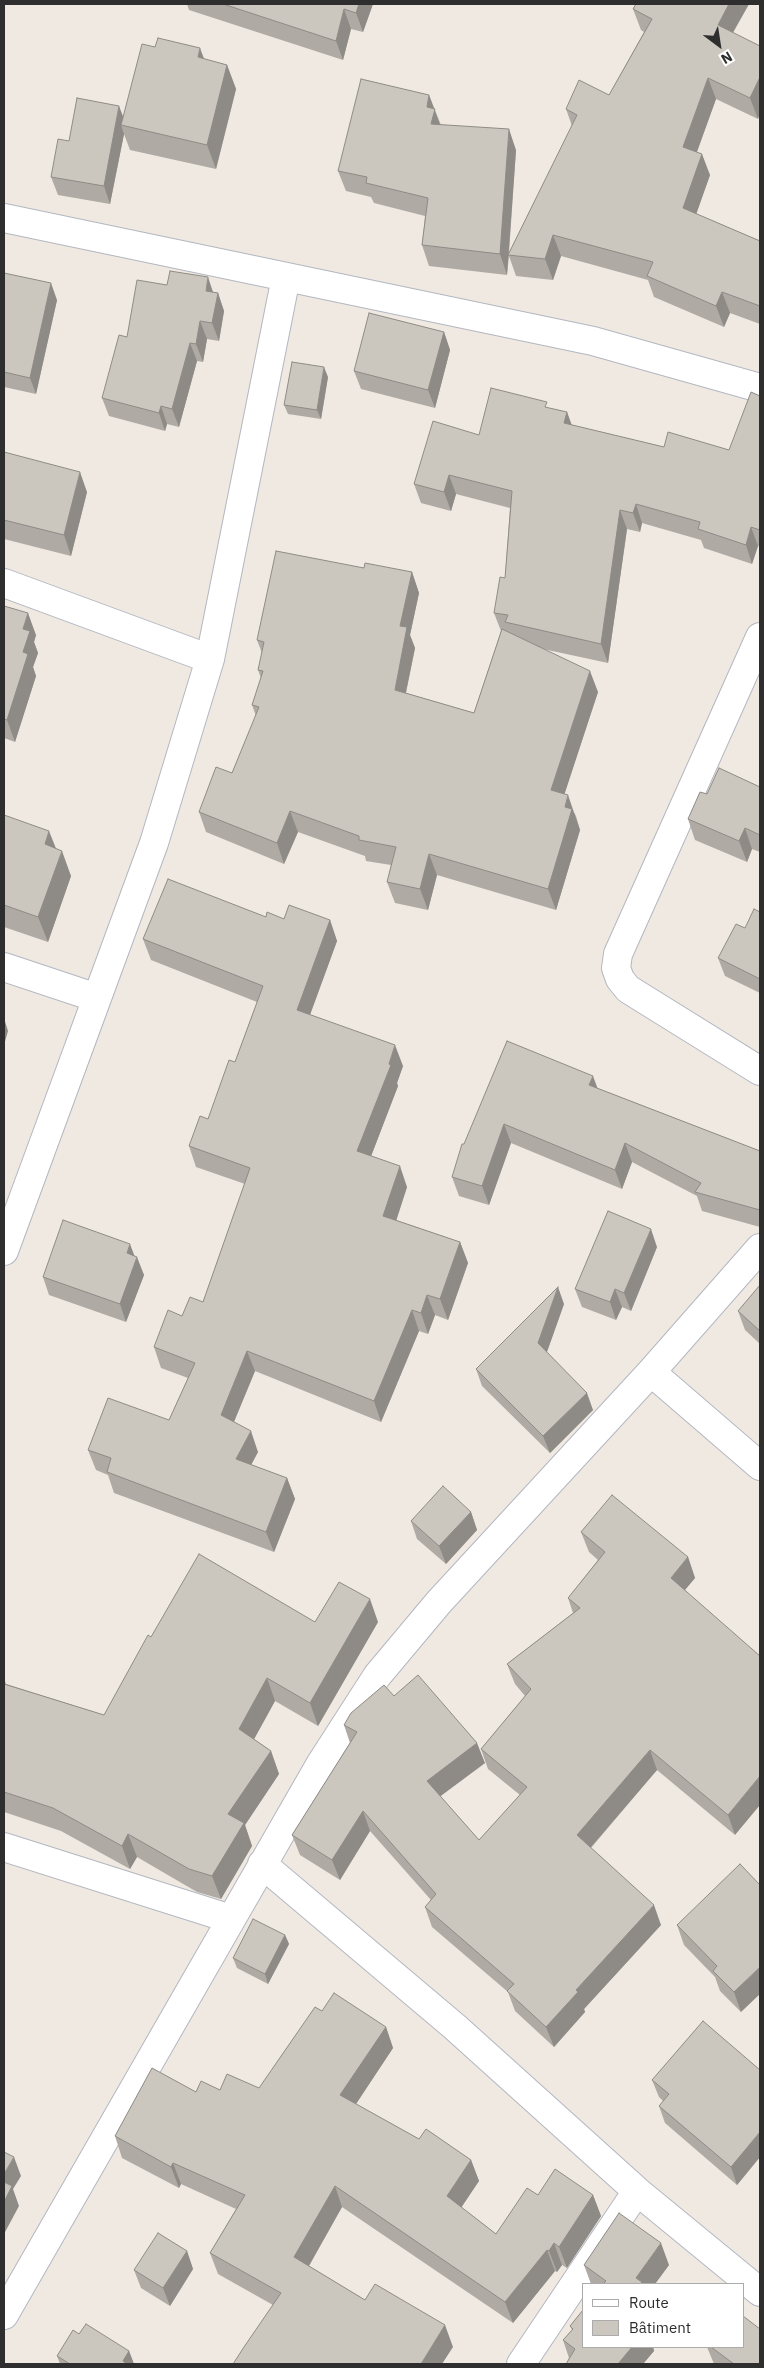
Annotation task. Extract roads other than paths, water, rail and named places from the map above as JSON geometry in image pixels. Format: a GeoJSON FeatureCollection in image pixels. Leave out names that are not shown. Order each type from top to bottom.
{"type":"FeatureCollection","features":[{"type":"Feature","properties":{"kind":"street"},"geometry":{"type":"LineString","coordinates":[[4,218],[593,341],[760,388]]}},
{"type":"Feature","properties":{"kind":"street"},"geometry":{"type":"LineString","coordinates":[[4,1251],[154,843],[210,659],[286,277]]}},
{"type":"Feature","properties":{"kind":"street"},"geometry":{"type":"LineString","coordinates":[[4,583],[210,659]]}},
{"type":"Feature","properties":{"kind":"street"},"geometry":{"type":"LineString","coordinates":[[760,637],[618,954],[616,968],[620,979],[628,989],[760,1070]]}},
{"type":"Feature","properties":{"kind":"street"},"geometry":{"type":"LineString","coordinates":[[4,967],[97,998]]}},
{"type":"Feature","properties":{"kind":"street"},"geometry":{"type":"LineString","coordinates":[[4,2315],[320,1762],[377,1676],[439,1602],[651,1372],[760,1248]]}},
{"type":"Feature","properties":{"kind":"street"},"geometry":{"type":"LineString","coordinates":[[651,1372],[760,1466]]}},
{"type":"Feature","properties":{"kind":"street"},"geometry":{"type":"LineString","coordinates":[[4,1847],[232,1919]]}},
{"type":"Feature","properties":{"kind":"street"},"geometry":{"type":"LineString","coordinates":[[262,1864],[455,2027],[637,2191],[760,2292]]}},
{"type":"Feature","properties":{"kind":"street"},"geometry":{"type":"LineString","coordinates":[[521,2364],[637,2191]]}}]}
